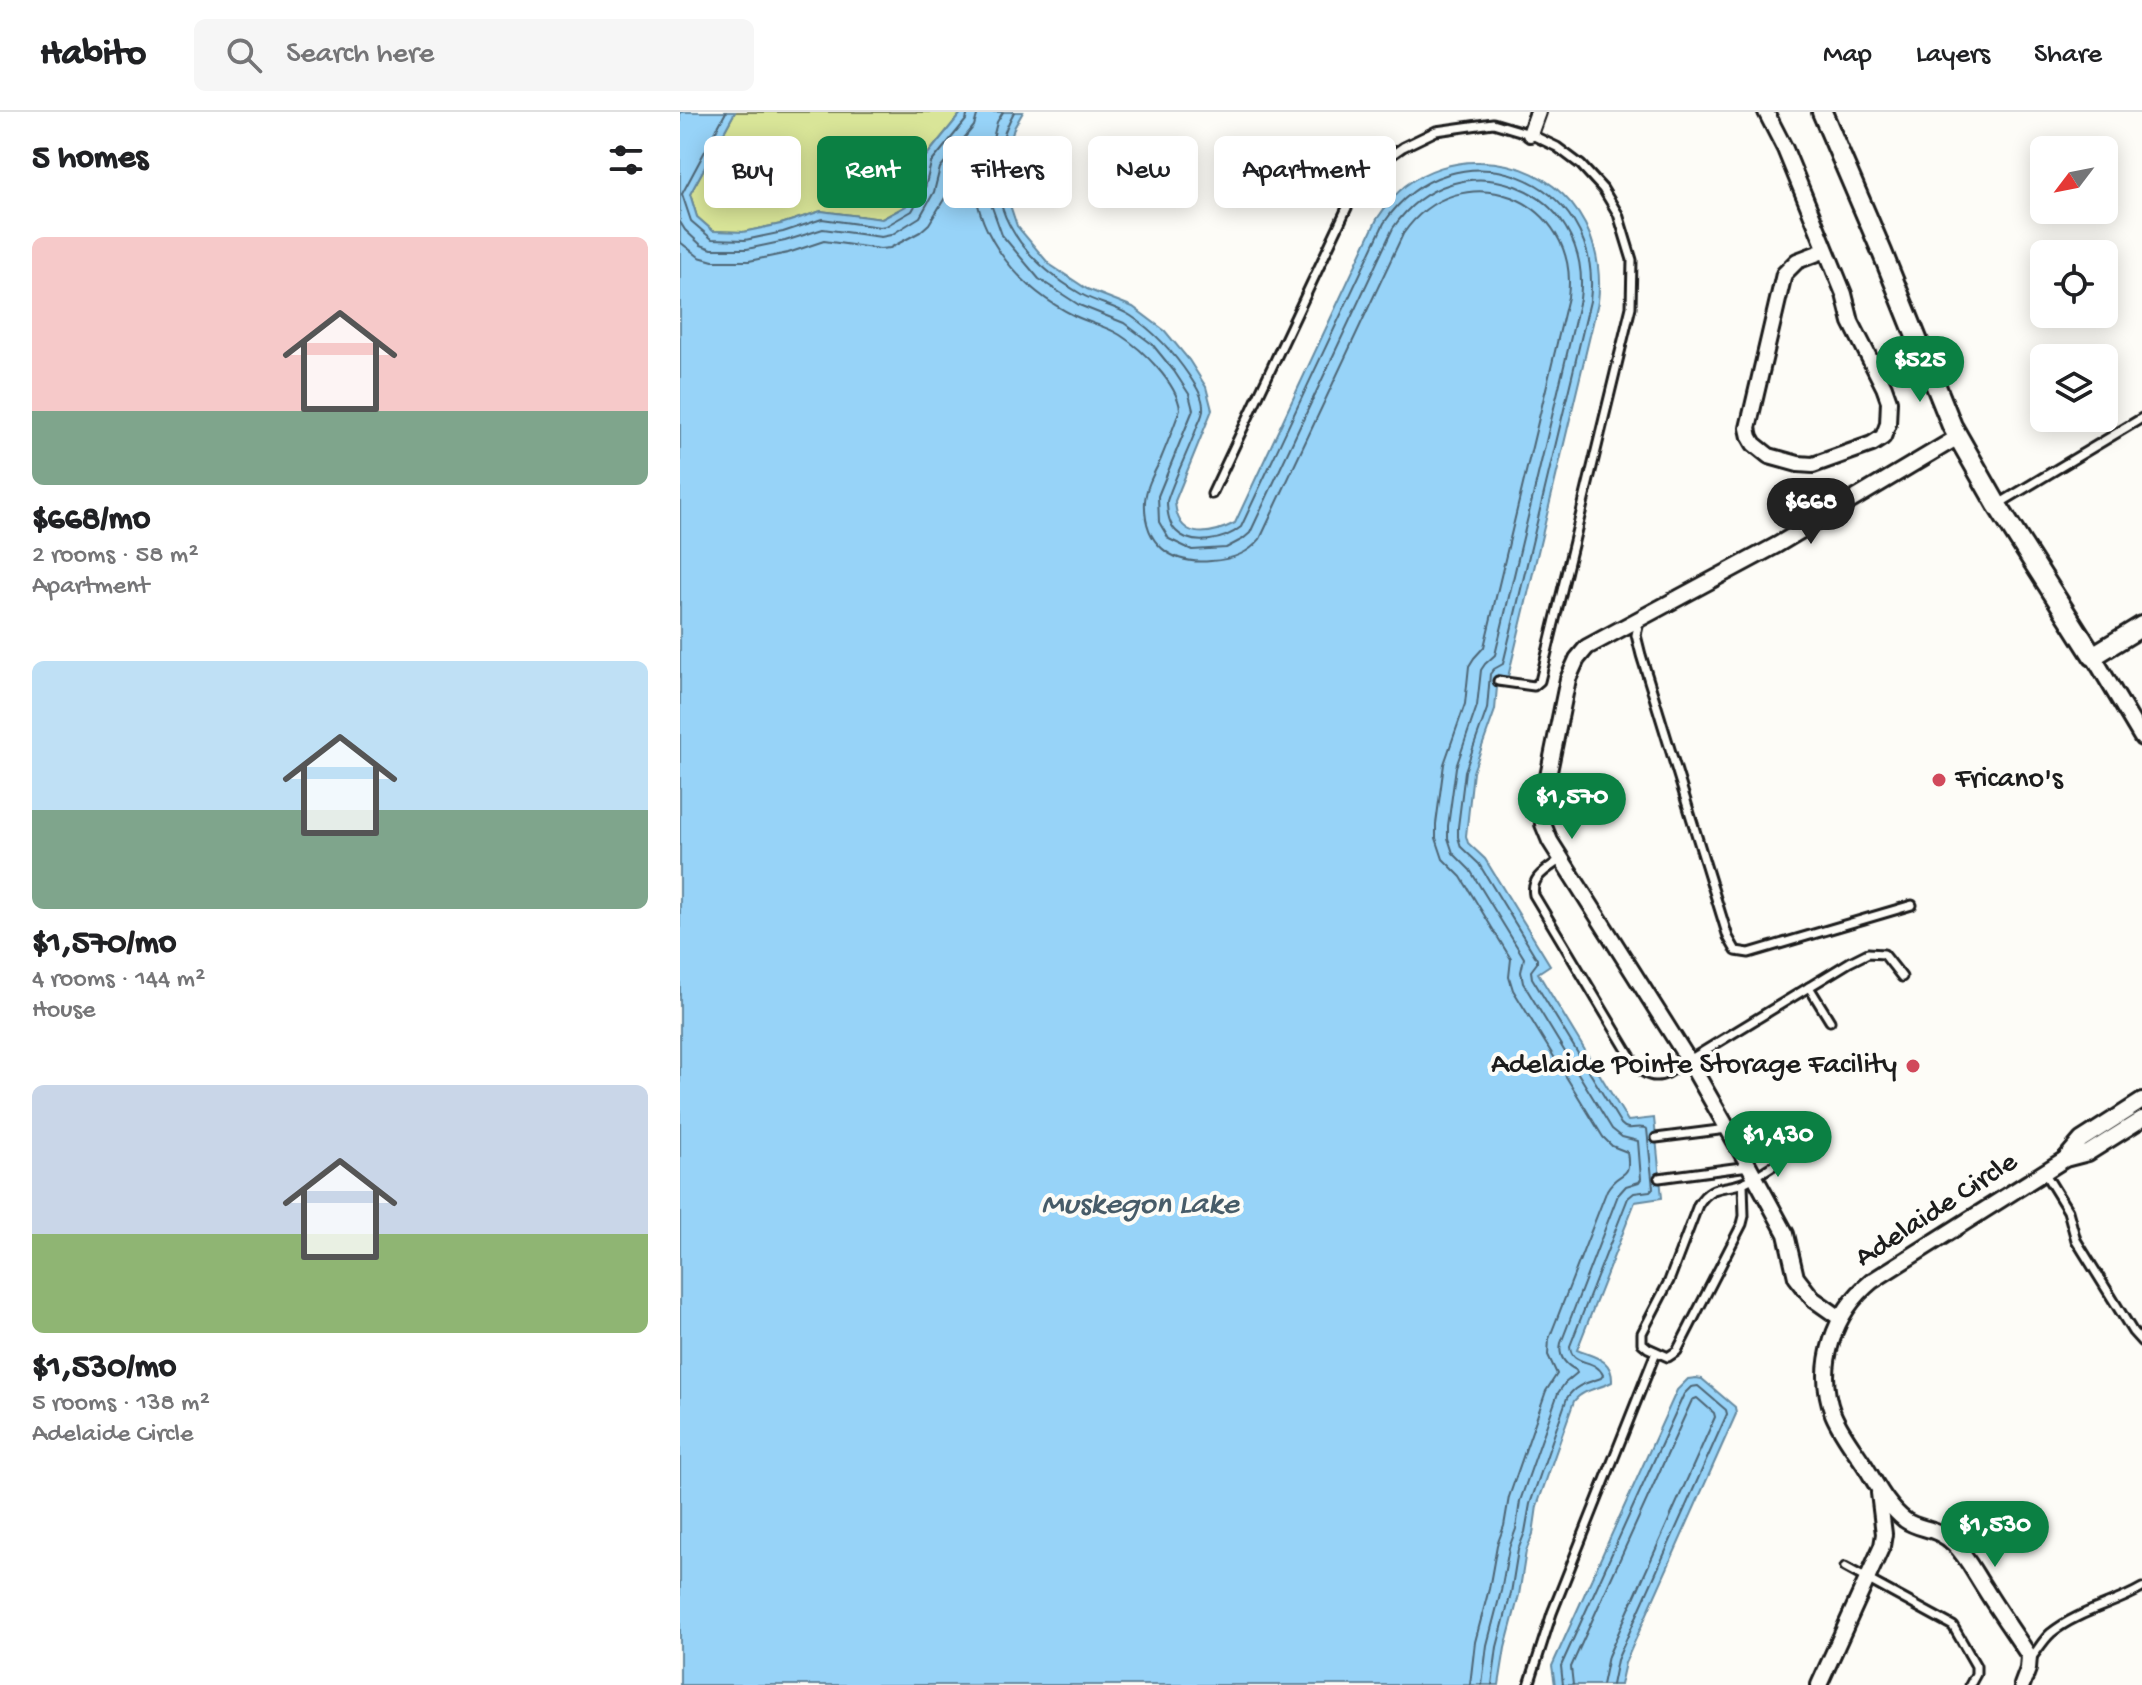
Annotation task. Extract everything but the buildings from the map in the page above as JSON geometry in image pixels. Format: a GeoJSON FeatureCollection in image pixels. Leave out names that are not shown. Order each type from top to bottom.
{"type":"FeatureCollection","features":[{"type":"Feature","properties":{"kind":"street"},"geometry":{"type":"LineString","coordinates":[[1530,134],[1538,112]]}},
{"type":"Feature","properties":{"kind":"street"},"geometry":{"type":"LineString","coordinates":[[1766,112],[1785,149],[1844,294],[1851,322],[1887,394],[1888,424],[1883,437],[1821,463],[1806,465],[1776,459],[1762,452],[1750,437],[1748,428],[1784,274],[1797,261],[1826,250]]}},
{"type":"Feature","properties":{"kind":"street"},"geometry":{"type":"LineString","coordinates":[[1822,112],[1952,426],[1997,505],[2142,738]]}},
{"type":"Feature","properties":{"kind":"street"},"geometry":{"type":"LineString","coordinates":[[1840,1318],[1813,1299],[1796,1277],[1786,1234],[1749,1175],[1689,1061],[1545,832],[1544,796],[1568,679],[1577,659],[1587,647],[1777,545],[1958,437]]}},
{"type":"Feature","properties":{"kind":"street"},"geometry":{"type":"LineString","coordinates":[[2093,656],[2142,626]]}},
{"type":"Feature","properties":{"kind":"street","name":"Adelaide Circle"},"geometry":{"type":"LineString","coordinates":[[2030,1660],[1959,1550],[1942,1534],[1903,1518],[1878,1489],[1831,1408],[1827,1378],[1829,1351],[1840,1318],[1851,1301],[1872,1281],[2065,1159],[2081,1140],[2142,1101]]}},
{"type":"Feature","properties":{"kind":"street","name":"Adelaide Circle"},"geometry":{"type":"LineString","coordinates":[[2065,1159],[2084,1155],[2142,1119]]}},
{"type":"Feature","properties":{"kind":"street","name":"Adelaide Circle"},"geometry":{"type":"LineString","coordinates":[[1819,1685],[1881,1549],[1884,1534],[1878,1489]]}},
{"type":"Feature","properties":{"kind":"street"},"geometry":{"type":"LineString","coordinates":[[1881,1549],[1898,1532],[1923,1527]]}},
{"type":"Feature","properties":{"kind":"street"},"geometry":{"type":"LineString","coordinates":[[2022,1685],[2030,1660]]}},
{"type":"Feature","properties":{"kind":"lane"},"geometry":{"type":"LineString","coordinates":[[1212,494],[1353,195],[1376,166],[1403,147],[1436,131],[1493,123],[1530,134],[1557,147],[1581,165],[1603,189],[1618,214],[1632,260],[1631,307],[1540,681],[1534,686],[1498,681]]}},
{"type":"Feature","properties":{"kind":"lane"},"geometry":{"type":"LineString","coordinates":[[1997,505],[2142,418]]}},
{"type":"Feature","properties":{"kind":"lane"},"geometry":{"type":"LineString","coordinates":[[1643,617],[1637,628],[1637,641],[1728,937],[1736,951],[1749,953],[1912,905]]}},
{"type":"Feature","properties":{"kind":"lane"},"geometry":{"type":"LineString","coordinates":[[1561,859],[1535,880],[1532,890],[1643,1073],[1658,1077],[1689,1061],[1873,951],[1888,957],[1902,977]]}},
{"type":"Feature","properties":{"kind":"lane"},"geometry":{"type":"LineString","coordinates":[[1809,987],[1830,1021]]}},
{"type":"Feature","properties":{"kind":"lane"},"geometry":{"type":"LineString","coordinates":[[1656,1138],[1727,1129]]}},
{"type":"Feature","properties":{"kind":"lane"},"geometry":{"type":"LineString","coordinates":[[1749,1175],[1742,1224],[1691,1324],[1673,1356],[1656,1352],[1642,1343],[1642,1333],[1669,1281],[1698,1205],[1716,1188],[1774,1165]]}},
{"type":"Feature","properties":{"kind":"lane"},"geometry":{"type":"LineString","coordinates":[[2044,1172],[2068,1211],[2076,1240],[2142,1342]]}},
{"type":"Feature","properties":{"kind":"lane"},"geometry":{"type":"LineString","coordinates":[[1659,1178],[1749,1175]]}},
{"type":"Feature","properties":{"kind":"lane"},"geometry":{"type":"LineString","coordinates":[[1529,1685],[1552,1613],[1656,1352]]}},
{"type":"Feature","properties":{"kind":"lane"},"geometry":{"type":"LineString","coordinates":[[1845,1567],[1953,1626],[1976,1666],[1976,1674],[1970,1685]]}},
{"type":"Feature","properties":{"kind":"lane"},"geometry":{"type":"LineString","coordinates":[[2030,1660],[2050,1634],[2065,1624],[2142,1588]]}},
{"type":"Feature","properties":{"kind":"green space"},"geometry":{"type":"Polygon","coordinates":[[[735,112],[962,112],[927,155],[927,136],[817,136],[817,208],[902,208],[882,219],[821,211],[743,232],[713,231],[697,217],[690,194],[704,168],[704,208],[801,208],[801,136],[722,136],[735,112]]]}},
{"type":"Feature","properties":{"kind":"water","name":"Muskegon Lake"},"geometry":{"type":"Polygon","coordinates":[[[680,112],[735,112],[722,136],[704,136],[704,168],[690,194],[697,217],[713,231],[743,232],[821,211],[882,219],[902,208],[927,208],[927,155],[962,112],[1023,112],[1012,136],[943,136],[943,208],[1011,208],[1017,226],[1049,264],[1087,289],[1133,307],[1165,331],[1189,360],[1206,387],[1212,410],[1175,501],[1181,523],[1195,532],[1214,531],[1235,523],[1377,219],[1385,208],[1396,208],[1396,195],[1422,175],[1450,165],[1480,162],[1508,165],[1533,174],[1554,187],[1572,204],[1585,225],[1599,274],[1598,302],[1508,677],[1498,675],[1495,710],[1473,772],[1466,836],[1468,843],[1485,859],[1550,965],[1538,973],[1628,1121],[1654,1118],[1662,1198],[1635,1202],[1577,1350],[1606,1364],[1612,1382],[1574,1401],[1537,1506],[1499,1685],[680,1685],[680,112]]]}},
{"type":"Feature","properties":{"kind":"water"},"geometry":{"type":"Polygon","coordinates":[[[1688,1379],[1702,1379],[1735,1407],[1736,1414],[1625,1663],[1620,1685],[1555,1685],[1552,1666],[1677,1390],[1688,1379]]]}},
{"type":"Feature","properties":{"kind":"place","name":"Fricano's"},"geometry":{"type":"Point","coordinates":[1939,780]}},
{"type":"Feature","properties":{"kind":"place","name":"Adelaide Pointe Storage Facility"},"geometry":{"type":"Point","coordinates":[1913,1066]}}]}
